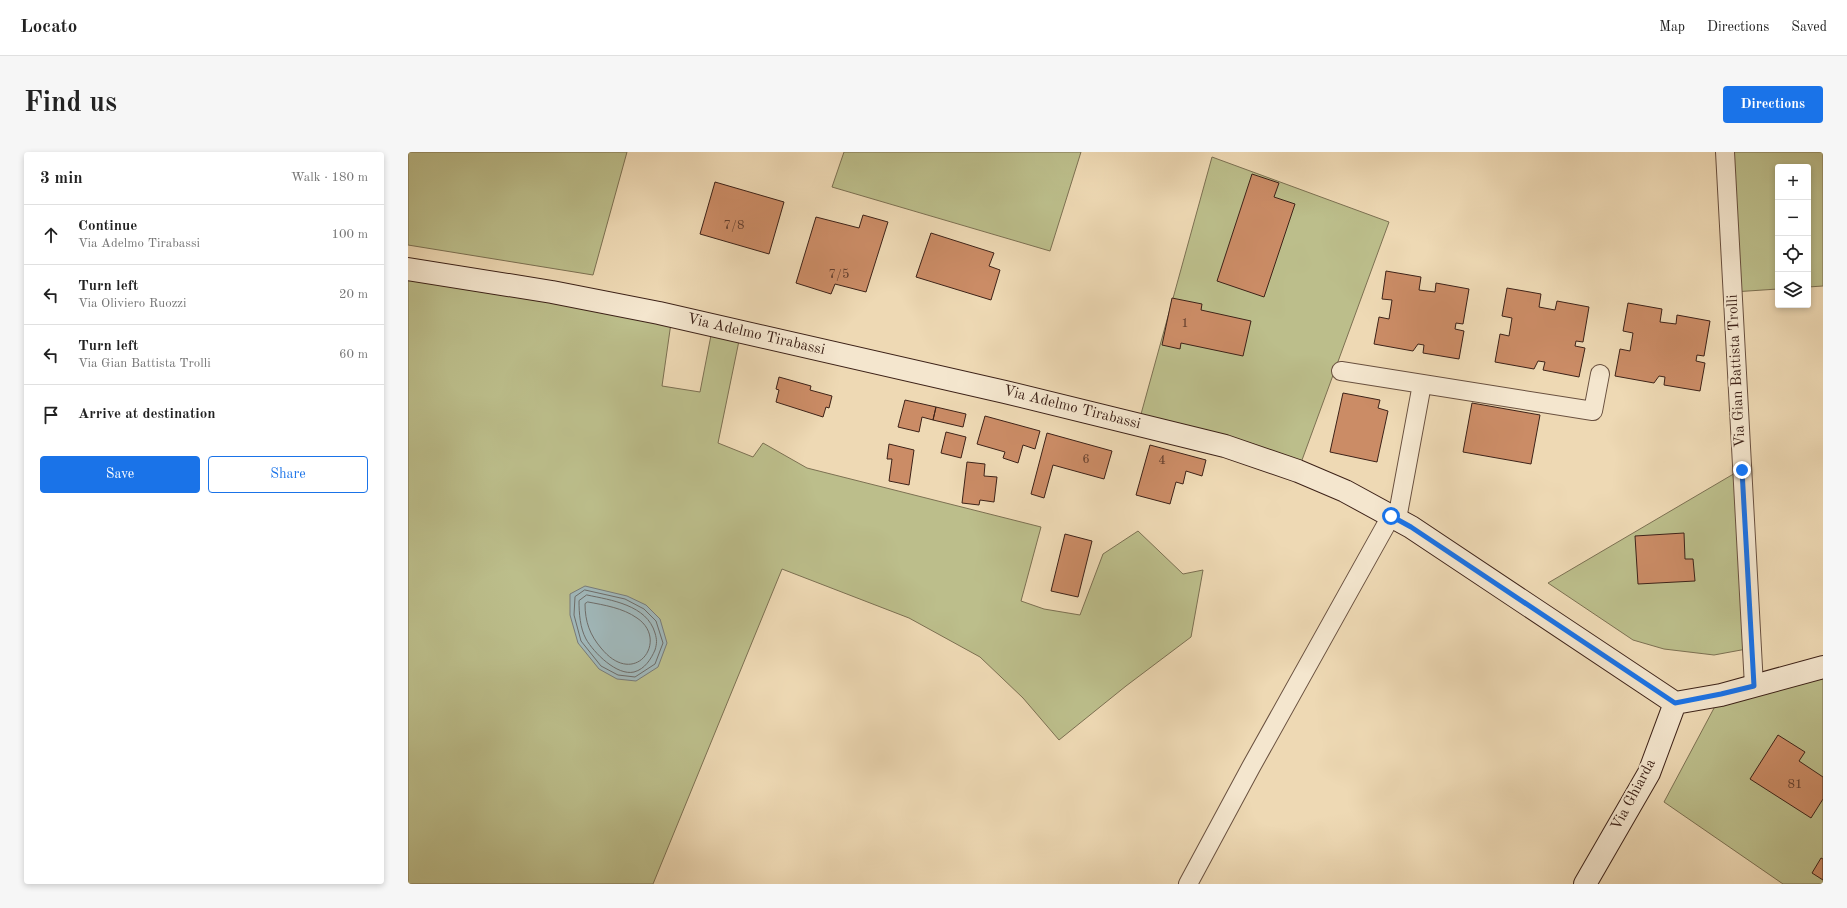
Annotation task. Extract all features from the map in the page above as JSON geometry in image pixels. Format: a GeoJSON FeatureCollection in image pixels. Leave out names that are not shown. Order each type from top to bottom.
{"type":"FeatureCollection","features":[{"type":"Feature","properties":{"kind":"street","name":"Via Gian Battista Trolli"},"geometry":{"type":"LineString","coordinates":[[1725,152],[1754,686]]}},
{"type":"Feature","properties":{"kind":"street","name":"Via Adelmo Tirabassi"},"geometry":{"type":"LineString","coordinates":[[408,269],[552,292],[659,313],[1005,392],[1225,446],[1298,471],[1345,492],[1424,535],[1675,703]]}},
{"type":"Feature","properties":{"kind":"street"},"geometry":{"type":"LineString","coordinates":[[1341,371],[1593,411],[1600,374]]}},
{"type":"Feature","properties":{"kind":"street"},"geometry":{"type":"LineString","coordinates":[[1188,884],[1251,766],[1394,518],[1422,384]]}},
{"type":"Feature","properties":{"kind":"street"},"geometry":{"type":"LineString","coordinates":[[1675,703],[1754,686],[1823,667]]}},
{"type":"Feature","properties":{"kind":"street","name":"Via Ghiarda"},"geometry":{"type":"LineString","coordinates":[[1585,884],[1649,772],[1675,703]]}},
{"type":"Feature","properties":{"kind":"green space"},"geometry":{"type":"Polygon","coordinates":[[[408,152],[627,152],[593,275],[408,245],[408,152]]]}},
{"type":"Feature","properties":{"kind":"green space"},"geometry":{"type":"Polygon","coordinates":[[[844,152],[1081,152],[1050,251],[832,187],[844,152]]]}},
{"type":"Feature","properties":{"kind":"green space"},"geometry":{"type":"Polygon","coordinates":[[[1725,152],[1823,152],[1823,286],[1811,287],[1811,164],[1775,164],[1775,289],[1733,292],[1725,152]]]}},
{"type":"Feature","properties":{"kind":"green space"},"geometry":{"type":"Polygon","coordinates":[[[1212,157],[1389,222],[1298,471],[1138,425],[1212,157]]]}},
{"type":"Feature","properties":{"kind":"green space"},"geometry":{"type":"Polygon","coordinates":[[[408,269],[672,316],[662,386],[700,392],[713,325],[741,331],[718,443],[753,457],[763,443],[807,468],[1041,527],[1021,601],[1044,609],[1080,615],[1103,554],[1138,531],[1183,574],[1203,570],[1191,637],[1126,686],[1059,740],[1023,698],[980,657],[909,618],[782,569],[653,884],[408,884],[408,269]]]}},
{"type":"Feature","properties":{"kind":"green space"},"geometry":{"type":"Polygon","coordinates":[[[1742,469],[1752,648],[1714,655],[1664,649],[1633,640],[1548,583],[1742,469]]]}},
{"type":"Feature","properties":{"kind":"green space"},"geometry":{"type":"Polygon","coordinates":[[[1823,667],[1823,884],[1783,884],[1664,802],[1721,695],[1823,667]]]}},
{"type":"Feature","properties":{"kind":"water"},"geometry":{"type":"Polygon","coordinates":[[[585,586],[627,596],[646,605],[660,619],[667,643],[658,667],[636,681],[617,679],[599,669],[578,643],[570,615],[570,594],[585,586]]]}},
{"type":"Feature","properties":{"kind":"building"},"geometry":{"type":"Polygon","coordinates":[[[1252,174],[1279,183],[1274,197],[1295,204],[1264,297],[1217,281],[1252,174]]]}},
{"type":"Feature","properties":{"kind":"building"},"geometry":{"type":"Polygon","coordinates":[[[715,182],[784,202],[769,254],[700,234],[715,182]]]}},
{"type":"Feature","properties":{"kind":"building"},"geometry":{"type":"Polygon","coordinates":[[[863,215],[888,222],[866,292],[835,284],[831,294],[796,283],[816,217],[859,228],[863,215]]]}},
{"type":"Feature","properties":{"kind":"building"},"geometry":{"type":"Polygon","coordinates":[[[931,233],[994,253],[989,266],[1000,270],[991,300],[916,277],[931,233]]]}},
{"type":"Feature","properties":{"kind":"building"},"geometry":{"type":"Polygon","coordinates":[[[1386,271],[1421,277],[1419,290],[1435,292],[1436,283],[1469,289],[1463,324],[1456,323],[1455,329],[1464,331],[1459,359],[1423,353],[1424,345],[1418,344],[1413,351],[1374,344],[1379,317],[1389,319],[1392,300],[1382,299],[1386,271]]]}},
{"type":"Feature","properties":{"kind":"building"},"geometry":{"type":"Polygon","coordinates":[[[1507,288],[1541,294],[1539,307],[1555,310],[1557,301],[1589,307],[1583,342],[1576,341],[1575,346],[1585,348],[1579,377],[1543,370],[1545,362],[1538,361],[1534,369],[1495,362],[1500,334],[1509,336],[1512,318],[1502,316],[1507,288]]]}},
{"type":"Feature","properties":{"kind":"building"},"geometry":{"type":"Polygon","coordinates":[[[1172,298],[1202,304],[1201,310],[1251,321],[1243,356],[1181,343],[1180,349],[1162,345],[1172,298]]]}},
{"type":"Feature","properties":{"kind":"building"},"geometry":{"type":"Polygon","coordinates":[[[1628,303],[1662,309],[1660,322],[1676,324],[1677,315],[1710,321],[1704,356],[1697,355],[1696,361],[1705,363],[1700,391],[1664,385],[1665,377],[1659,376],[1654,383],[1615,376],[1620,349],[1630,351],[1633,333],[1623,331],[1628,303]]]}},
{"type":"Feature","properties":{"kind":"building"},"geometry":{"type":"Polygon","coordinates":[[[779,377],[811,386],[810,390],[832,396],[829,408],[826,407],[823,417],[776,402],[779,390],[776,389],[779,377]]]}},
{"type":"Feature","properties":{"kind":"building"},"geometry":{"type":"Polygon","coordinates":[[[1343,393],[1380,400],[1378,408],[1388,411],[1377,462],[1330,452],[1343,393]]]}},
{"type":"Feature","properties":{"kind":"building"},"geometry":{"type":"Polygon","coordinates":[[[905,400],[936,407],[933,420],[922,417],[919,432],[898,427],[905,400]]]}},
{"type":"Feature","properties":{"kind":"building"},"geometry":{"type":"Polygon","coordinates":[[[1472,403],[1540,415],[1531,464],[1463,452],[1472,403]]]}},
{"type":"Feature","properties":{"kind":"building"},"geometry":{"type":"Polygon","coordinates":[[[936,407],[966,414],[963,427],[933,420],[936,407]]]}},
{"type":"Feature","properties":{"kind":"building"},"geometry":{"type":"Polygon","coordinates":[[[985,416],[1040,431],[1035,449],[1023,445],[1018,463],[1003,458],[1005,452],[977,444],[985,416]]]}},
{"type":"Feature","properties":{"kind":"building"},"geometry":{"type":"Polygon","coordinates":[[[946,432],[966,437],[961,458],[941,453],[946,432]]]}},
{"type":"Feature","properties":{"kind":"building"},"geometry":{"type":"Polygon","coordinates":[[[1047,433],[1112,451],[1104,479],[1053,465],[1044,498],[1031,494],[1047,433]]]}},
{"type":"Feature","properties":{"kind":"building"},"geometry":{"type":"Polygon","coordinates":[[[889,444],[914,450],[909,485],[889,481],[892,459],[887,459],[889,444]]]}},
{"type":"Feature","properties":{"kind":"building"},"geometry":{"type":"Polygon","coordinates":[[[1150,445],[1206,460],[1202,476],[1186,471],[1183,484],[1176,482],[1170,504],[1136,495],[1150,445]]]}},
{"type":"Feature","properties":{"kind":"building"},"geometry":{"type":"Polygon","coordinates":[[[967,462],[985,464],[984,476],[997,477],[994,502],[980,500],[979,505],[962,503],[967,462]]]}},
{"type":"Feature","properties":{"kind":"building"},"geometry":{"type":"Polygon","coordinates":[[[1684,533],[1685,559],[1693,559],[1695,581],[1638,584],[1635,536],[1684,533]]]}},
{"type":"Feature","properties":{"kind":"building"},"geometry":{"type":"Polygon","coordinates":[[[1065,534],[1092,541],[1078,597],[1051,591],[1065,534]]]}},
{"type":"Feature","properties":{"kind":"building"},"geometry":{"type":"Polygon","coordinates":[[[1778,735],[1805,752],[1799,761],[1823,777],[1823,799],[1811,818],[1750,779],[1778,735]]]}},
{"type":"Feature","properties":{"kind":"building"},"geometry":{"type":"Polygon","coordinates":[[[1821,858],[1823,859],[1823,880],[1812,873],[1821,858]]]}},
{"type":"Feature","properties":{"kind":"route"},"geometry":{"type":"LineString","coordinates":[[1391,516],[1411,527],[1675,703],[1754,686],[1742,470]]}}]}
